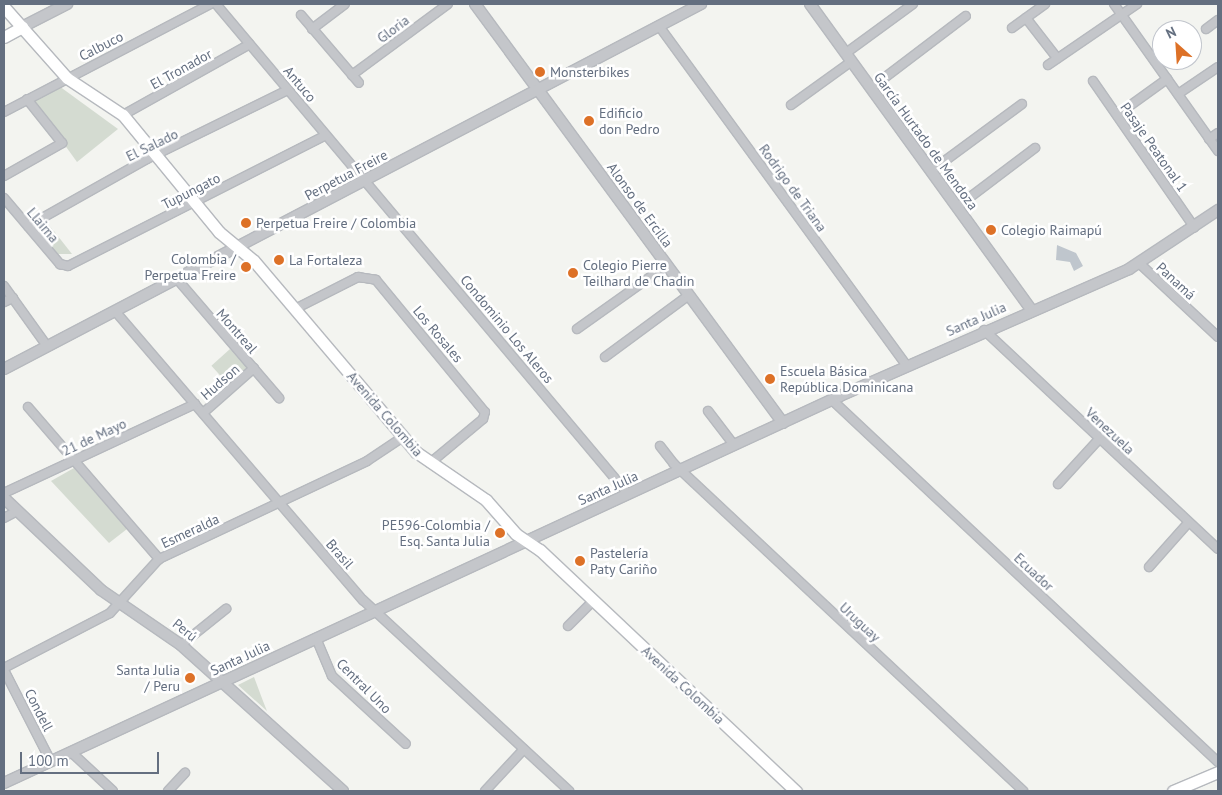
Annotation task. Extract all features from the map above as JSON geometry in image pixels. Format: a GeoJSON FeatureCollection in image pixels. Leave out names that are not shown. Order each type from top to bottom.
{"type":"FeatureCollection","features":[{"type":"Feature","properties":{"kind":"main road","name":"Avenida Colombia"},"geometry":{"type":"LineString","coordinates":[[4,7],[66,78],[123,115],[195,203],[295,309],[403,437],[430,464],[476,492],[525,541],[593,601],[796,791]]}},
{"type":"Feature","properties":{"kind":"main road"},"geometry":{"type":"LineString","coordinates":[[4,37],[22,27]]}},
{"type":"Feature","properties":{"kind":"main road"},"geometry":{"type":"LineString","coordinates":[[1173,791],[1218,772]]}},
{"type":"Feature","properties":{"kind":"street"},"geometry":{"type":"LineString","coordinates":[[22,27],[66,4]]}},
{"type":"Feature","properties":{"kind":"street","name":"Calbuco"},"geometry":{"type":"LineString","coordinates":[[4,112],[211,4]]}},
{"type":"Feature","properties":{"kind":"street","name":"Antuco"},"geometry":{"type":"LineString","coordinates":[[216,4],[366,181]]}},
{"type":"Feature","properties":{"kind":"street"},"geometry":{"type":"LineString","coordinates":[[312,29],[345,4]]}},
{"type":"Feature","properties":{"kind":"street","name":"Gloria"},"geometry":{"type":"LineString","coordinates":[[352,75],[448,4]]}},
{"type":"Feature","properties":{"kind":"street","name":"Alonso de Ercilla"},"geometry":{"type":"LineString","coordinates":[[475,4],[783,422]]}},
{"type":"Feature","properties":{"kind":"street","name":"Perpetua Freire"},"geometry":{"type":"LineString","coordinates":[[4,369],[366,181],[700,4]]}},
{"type":"Feature","properties":{"kind":"street","name":"García Hurtado de Mendoza"},"geometry":{"type":"LineString","coordinates":[[810,4],[1031,310]]}},
{"type":"Feature","properties":{"kind":"street"},"geometry":{"type":"LineString","coordinates":[[791,105],[913,4]]}},
{"type":"Feature","properties":{"kind":"street"},"geometry":{"type":"LineString","coordinates":[[1012,28],[1046,4]]}},
{"type":"Feature","properties":{"kind":"street"},"geometry":{"type":"LineString","coordinates":[[1114,4],[1152,56]]}},
{"type":"Feature","properties":{"kind":"street"},"geometry":{"type":"LineString","coordinates":[[1048,65],[1137,4]]}},
{"type":"Feature","properties":{"kind":"street"},"geometry":{"type":"LineString","coordinates":[[301,15],[359,83]]}},
{"type":"Feature","properties":{"kind":"street"},"geometry":{"type":"LineString","coordinates":[[871,88],[966,16]]}},
{"type":"Feature","properties":{"kind":"street"},"geometry":{"type":"LineString","coordinates":[[1026,18],[1057,58]]}},
{"type":"Feature","properties":{"kind":"street"},"geometry":{"type":"LineString","coordinates":[[1206,29],[1218,20]]}},
{"type":"Feature","properties":{"kind":"street","name":"Rodrigo de Triana"},"geometry":{"type":"LineString","coordinates":[[659,26],[907,366]]}},
{"type":"Feature","properties":{"kind":"street","name":"El Tronador"},"geometry":{"type":"LineString","coordinates":[[123,115],[250,44]]}},
{"type":"Feature","properties":{"kind":"street"},"geometry":{"type":"LineString","coordinates":[[1178,94],[1218,67]]}},
{"type":"Feature","properties":{"kind":"street"},"geometry":{"type":"LineString","coordinates":[[1162,70],[1218,151]]}},
{"type":"Feature","properties":{"kind":"street"},"geometry":{"type":"LineString","coordinates":[[1117,115],[1167,78]]}},
{"type":"Feature","properties":{"kind":"street","name":"Pasaje Peatonal 1"},"geometry":{"type":"LineString","coordinates":[[1092,81],[1194,227]]}},
{"type":"Feature","properties":{"kind":"street","name":"El Salado"},"geometry":{"type":"LineString","coordinates":[[28,226],[156,156],[288,90]]}},
{"type":"Feature","properties":{"kind":"street"},"geometry":{"type":"LineString","coordinates":[[4,176],[62,142],[27,99]]}},
{"type":"Feature","properties":{"kind":"street"},"geometry":{"type":"LineString","coordinates":[[931,171],[1022,104]]}},
{"type":"Feature","properties":{"kind":"street"},"geometry":{"type":"LineString","coordinates":[[1210,139],[1218,133]]}},
{"type":"Feature","properties":{"kind":"street","name":"Tupungato"},"geometry":{"type":"LineString","coordinates":[[65,267],[195,203],[326,135]]}},
{"type":"Feature","properties":{"kind":"street"},"geometry":{"type":"LineString","coordinates":[[957,207],[1036,148]]}},
{"type":"Feature","properties":{"kind":"street","name":"Condominio Los Aleros"},"geometry":{"type":"LineString","coordinates":[[366,181],[628,494]]}},
{"type":"Feature","properties":{"kind":"street","name":"Llaima"},"geometry":{"type":"LineString","coordinates":[[4,198],[65,267]]}},
{"type":"Feature","properties":{"kind":"street","name":"Santa Julia"},"geometry":{"type":"LineString","coordinates":[[4,783],[783,422],[984,330],[1139,263],[1218,210]]}},
{"type":"Feature","properties":{"kind":"street","name":"Panamá"},"geometry":{"type":"LineString","coordinates":[[1139,263],[1218,337]]}},
{"type":"Feature","properties":{"kind":"street"},"geometry":{"type":"LineString","coordinates":[[577,329],[667,265]]}},
{"type":"Feature","properties":{"kind":"street","name":"Los Rosales"},"geometry":{"type":"LineString","coordinates":[[295,309],[367,275],[376,280],[485,412],[483,419],[430,464]]}},
{"type":"Feature","properties":{"kind":"street","name":"Montreal"},"geometry":{"type":"LineString","coordinates":[[177,280],[280,398]]}},
{"type":"Feature","properties":{"kind":"street"},"geometry":{"type":"LineString","coordinates":[[4,286],[48,346]]}},
{"type":"Feature","properties":{"kind":"street"},"geometry":{"type":"LineString","coordinates":[[605,357],[689,295]]}},
{"type":"Feature","properties":{"kind":"street"},"geometry":{"type":"LineString","coordinates":[[4,302],[13,298]]}},
{"type":"Feature","properties":{"kind":"street","name":"Brasil"},"geometry":{"type":"LineString","coordinates":[[115,311],[375,611],[569,791]]}},
{"type":"Feature","properties":{"kind":"street","name":"Venezuela"},"geometry":{"type":"LineString","coordinates":[[984,330],[1218,549]]}},
{"type":"Feature","properties":{"kind":"street","name":"Hudson"},"geometry":{"type":"LineString","coordinates":[[203,414],[254,368]]}},
{"type":"Feature","properties":{"kind":"street","name":"Ecuador"},"geometry":{"type":"LineString","coordinates":[[832,400],[1218,762]]}},
{"type":"Feature","properties":{"kind":"street","name":"21 de Mayo"},"geometry":{"type":"LineString","coordinates":[[4,493],[195,404]]}},
{"type":"Feature","properties":{"kind":"street"},"geometry":{"type":"LineString","coordinates":[[28,407],[72,461],[159,559]]}},
{"type":"Feature","properties":{"kind":"street"},"geometry":{"type":"LineString","coordinates":[[708,411],[734,445]]}},
{"type":"Feature","properties":{"kind":"street","name":"Esmeralda"},"geometry":{"type":"LineString","coordinates":[[4,669],[120,603],[159,559],[368,461],[403,437]]}},
{"type":"Feature","properties":{"kind":"street"},"geometry":{"type":"LineString","coordinates":[[1058,484],[1100,438]]}},
{"type":"Feature","properties":{"kind":"street","name":"Uruguay"},"geometry":{"type":"LineString","coordinates":[[660,446],[680,470],[1023,791]]}},
{"type":"Feature","properties":{"kind":"street","name":"Perú"},"geometry":{"type":"LineString","coordinates":[[4,498],[93,583],[181,645],[224,681],[343,791]]}},
{"type":"Feature","properties":{"kind":"street"},"geometry":{"type":"LineString","coordinates":[[4,518],[17,511]]}},
{"type":"Feature","properties":{"kind":"street"},"geometry":{"type":"LineString","coordinates":[[1149,567],[1189,522]]}},
{"type":"Feature","properties":{"kind":"street"},"geometry":{"type":"LineString","coordinates":[[568,626],[593,601]]}},
{"type":"Feature","properties":{"kind":"street"},"geometry":{"type":"LineString","coordinates":[[181,645],[226,609]]}},
{"type":"Feature","properties":{"kind":"street","name":"Central Uno"},"geometry":{"type":"LineString","coordinates":[[316,638],[332,676],[406,744]]}},
{"type":"Feature","properties":{"kind":"street","name":"Condell"},"geometry":{"type":"LineString","coordinates":[[4,669],[51,762]]}},
{"type":"Feature","properties":{"kind":"street"},"geometry":{"type":"LineString","coordinates":[[485,791],[524,749]]}},
{"type":"Feature","properties":{"kind":"street"},"geometry":{"type":"LineString","coordinates":[[71,752],[113,791]]}},
{"type":"Feature","properties":{"kind":"street"},"geometry":{"type":"LineString","coordinates":[[168,791],[184,774]]}},
{"type":"Feature","properties":{"kind":"shaded area"},"geometry":{"type":"Polygon","coordinates":[[[59,86],[118,129],[77,162],[33,101],[59,86]]]}},
{"type":"Feature","properties":{"kind":"shaded area"},"geometry":{"type":"Polygon","coordinates":[[[46,221],[72,254],[55,254],[35,230],[46,221]]]}},
{"type":"Feature","properties":{"kind":"shaded area"},"geometry":{"type":"Polygon","coordinates":[[[1057,245],[1076,253],[1083,266],[1074,271],[1070,262],[1056,260],[1057,245]]]}},
{"type":"Feature","properties":{"kind":"shaded area"},"geometry":{"type":"Polygon","coordinates":[[[230,349],[247,368],[228,384],[211,366],[230,349]]]}},
{"type":"Feature","properties":{"kind":"shaded area"},"geometry":{"type":"Polygon","coordinates":[[[74,468],[127,529],[109,543],[51,481],[74,468]]]}},
{"type":"Feature","properties":{"kind":"shaded area"},"geometry":{"type":"Polygon","coordinates":[[[254,677],[263,701],[267,711],[238,685],[254,677]]]}},
{"type":"Feature","properties":{"kind":"place","name":"Monsterbikes"},"geometry":{"type":"Point","coordinates":[540,72]}},
{"type":"Feature","properties":{"kind":"place","name":"Edificio don Pedro"},"geometry":{"type":"Point","coordinates":[589,121]}},
{"type":"Feature","properties":{"kind":"place","name":"Perpetua Freire / Colombia"},"geometry":{"type":"Point","coordinates":[246,223]}},
{"type":"Feature","properties":{"kind":"place","name":"Colegio Raimapú"},"geometry":{"type":"Point","coordinates":[991,230]}},
{"type":"Feature","properties":{"kind":"place","name":"La Fortaleza"},"geometry":{"type":"Point","coordinates":[279,260]}},
{"type":"Feature","properties":{"kind":"place","name":"Colombia / Perpetua Freire"},"geometry":{"type":"Point","coordinates":[246,267]}},
{"type":"Feature","properties":{"kind":"place","name":"Colegio Pierre Teilhard de Chadin"},"geometry":{"type":"Point","coordinates":[573,273]}},
{"type":"Feature","properties":{"kind":"place","name":"Escuela Básica República Dominicana"},"geometry":{"type":"Point","coordinates":[770,379]}},
{"type":"Feature","properties":{"kind":"place","name":"PE596-Colombia / Esq. Santa Julia"},"geometry":{"type":"Point","coordinates":[500,533]}},
{"type":"Feature","properties":{"kind":"place","name":"Pastelería Paty Cariño"},"geometry":{"type":"Point","coordinates":[580,561]}},
{"type":"Feature","properties":{"kind":"place","name":"Santa Julia / Peru"},"geometry":{"type":"Point","coordinates":[190,678]}}]}
